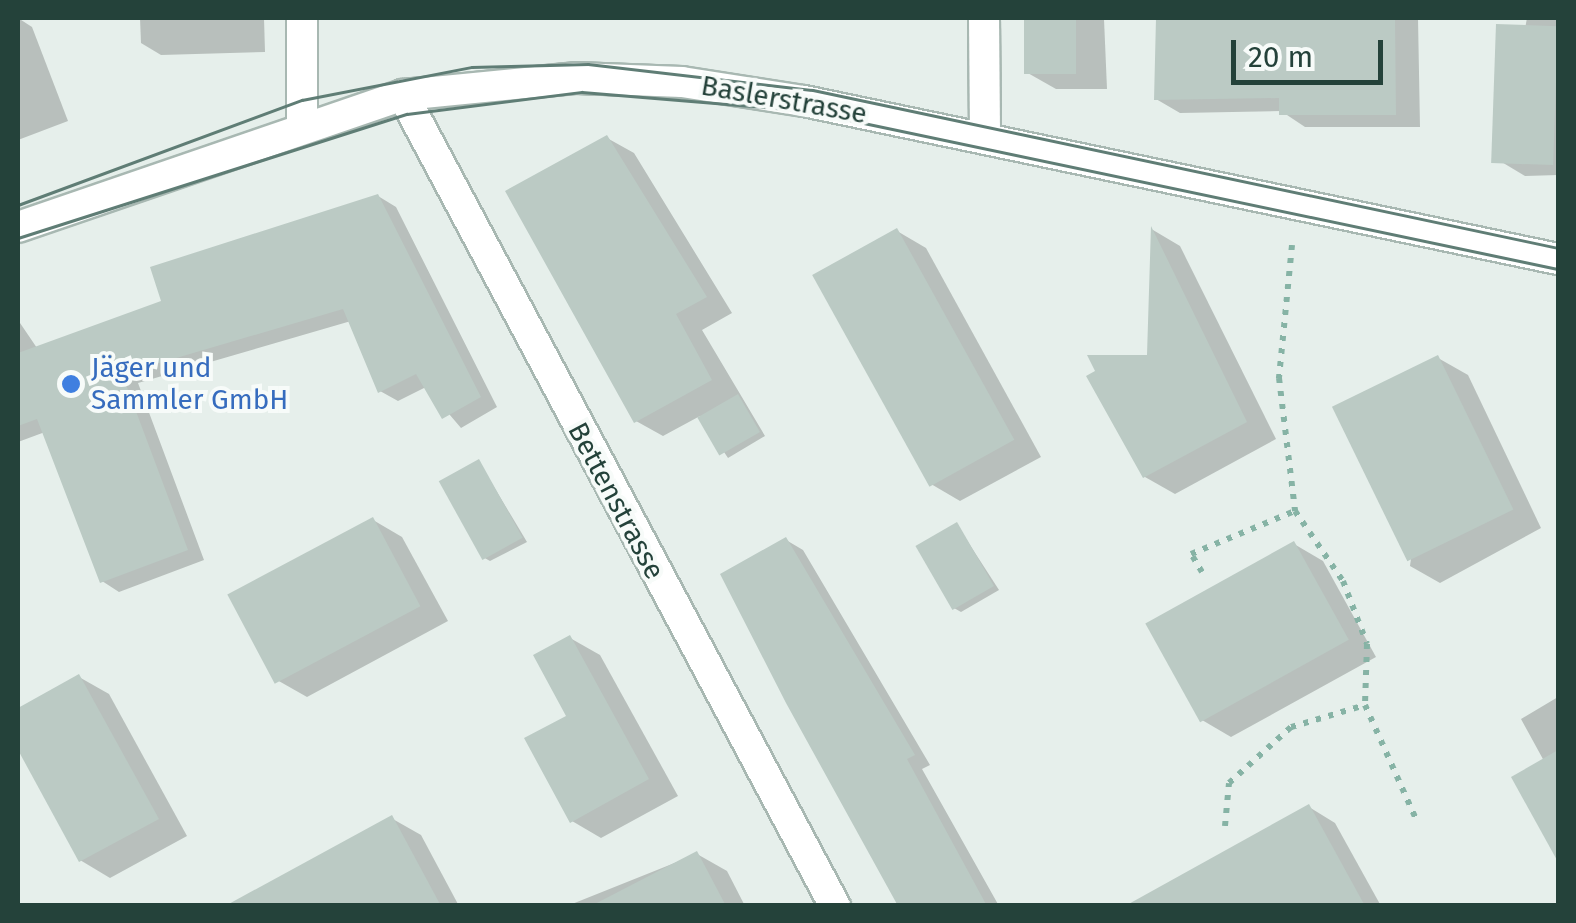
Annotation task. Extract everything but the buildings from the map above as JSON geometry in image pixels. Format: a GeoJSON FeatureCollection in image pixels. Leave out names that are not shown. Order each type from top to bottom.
{"type":"FeatureCollection","features":[{"type":"Feature","properties":{"kind":"main road"},"geometry":{"type":"LineString","coordinates":[[302,18],[302,126]]}},
{"type":"Feature","properties":{"kind":"main road"},"geometry":{"type":"LineString","coordinates":[[984,18],[985,138]]}},
{"type":"Feature","properties":{"kind":"main road","name":"Baslerstrasse"},"geometry":{"type":"LineString","coordinates":[[18,227],[302,126],[403,95],[577,78],[682,82],[985,138],[1558,260]]}},
{"type":"Feature","properties":{"kind":"main road","name":"Bettenstrasse"},"geometry":{"type":"LineString","coordinates":[[403,95],[835,906]]}},
{"type":"Feature","properties":{"kind":"path"},"geometry":{"type":"LineString","coordinates":[[1296,204],[1279,378],[1295,511],[1343,580],[1367,644],[1365,705],[1416,819]]}},
{"type":"Feature","properties":{"kind":"path"},"geometry":{"type":"LineString","coordinates":[[1202,572],[1191,554],[1295,511]]}},
{"type":"Feature","properties":{"kind":"path"},"geometry":{"type":"LineString","coordinates":[[1225,826],[1230,783],[1291,727],[1365,705]]}},
{"type":"Feature","properties":{"kind":"tram line"},"geometry":{"type":"LineString","coordinates":[[18,205],[302,100],[472,67],[588,64],[813,90],[1558,248]]}},
{"type":"Feature","properties":{"kind":"tram line"},"geometry":{"type":"LineString","coordinates":[[18,238],[407,114],[582,92],[802,110],[1558,269]]}},
{"type":"Feature","properties":{"kind":"place","name":"Jäger und Sammler GmbH"},"geometry":{"type":"Point","coordinates":[71,384]}}]}
